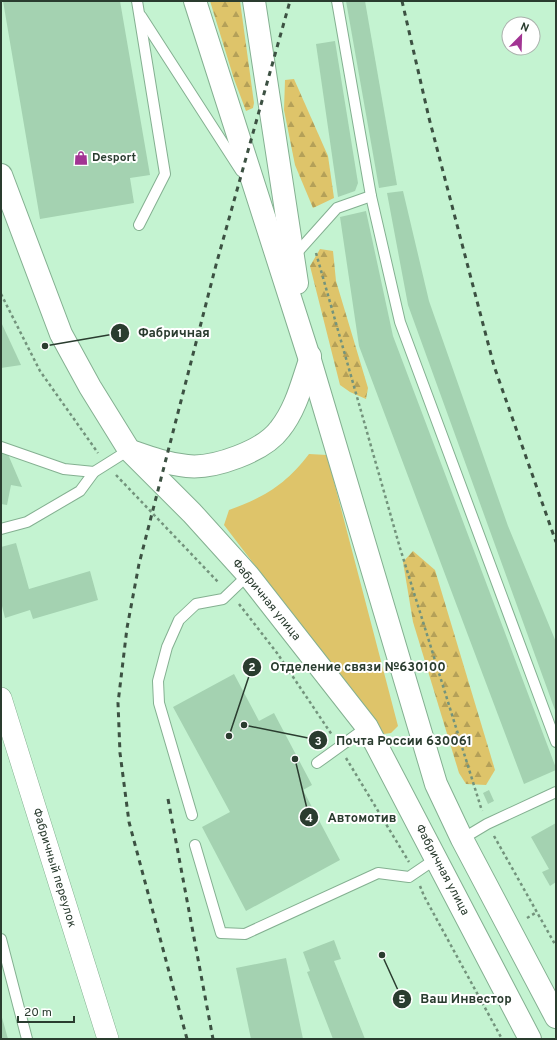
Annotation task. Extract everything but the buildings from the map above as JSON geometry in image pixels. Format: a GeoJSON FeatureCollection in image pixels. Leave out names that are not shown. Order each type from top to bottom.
{"type":"FeatureCollection","features":[{"type":"Feature","properties":{"kind":"main road"},"geometry":{"type":"LineString","coordinates":[[195,1],[310,360],[436,784],[462,839],[556,1017]]}},
{"type":"Feature","properties":{"kind":"main road"},"geometry":{"type":"LineString","coordinates":[[129,450],[162,462],[188,466],[218,463],[251,452],[280,430],[294,405],[310,360],[254,1]]}},
{"type":"Feature","properties":{"kind":"main road","name":"Фабричная улица"},"geometry":{"type":"LineString","coordinates":[[1,175],[61,334],[90,387],[129,450],[192,513],[248,575],[368,727],[530,1039]]}},
{"type":"Feature","properties":{"kind":"street","name":"Фабричный переулок"},"geometry":{"type":"LineString","coordinates":[[1,698],[108,1039]]}},
{"type":"Feature","properties":{"kind":"lane"},"geometry":{"type":"LineString","coordinates":[[137,1],[165,174],[139,226]]}},
{"type":"Feature","properties":{"kind":"lane"},"geometry":{"type":"LineString","coordinates":[[140,1],[139,13],[258,197]]}},
{"type":"Feature","properties":{"kind":"lane"},"geometry":{"type":"LineString","coordinates":[[337,1],[371,196],[400,322],[556,742]]}},
{"type":"Feature","properties":{"kind":"lane"},"geometry":{"type":"LineString","coordinates":[[293,257],[337,208],[371,196]]}},
{"type":"Feature","properties":{"kind":"lane"},"geometry":{"type":"LineString","coordinates":[[1,447],[64,470],[94,472]]}},
{"type":"Feature","properties":{"kind":"lane"},"geometry":{"type":"LineString","coordinates":[[1,529],[27,522],[80,491],[94,472],[129,450]]}},
{"type":"Feature","properties":{"kind":"lane"},"geometry":{"type":"LineString","coordinates":[[192,815],[159,703],[158,681],[167,647],[179,620],[196,604],[223,599],[248,575]]}},
{"type":"Feature","properties":{"kind":"lane"},"geometry":{"type":"LineString","coordinates":[[317,763],[368,727]]}},
{"type":"Feature","properties":{"kind":"lane"},"geometry":{"type":"LineString","coordinates":[[462,839],[487,824],[556,792]]}},
{"type":"Feature","properties":{"kind":"lane"},"geometry":{"type":"LineString","coordinates":[[194,845],[222,933],[244,934],[378,873],[409,877],[436,858]]}},
{"type":"Feature","properties":{"kind":"lane"},"geometry":{"type":"LineString","coordinates":[[1,939],[27,1039]]}},
{"type":"Feature","properties":{"kind":"path"},"geometry":{"type":"LineString","coordinates":[[311,237],[400,548],[476,794],[487,824],[556,946]]}},
{"type":"Feature","properties":{"kind":"path"},"geometry":{"type":"LineString","coordinates":[[1,294],[40,371],[106,464],[125,484]]}},
{"type":"Feature","properties":{"kind":"green space"},"geometry":{"type":"Polygon","coordinates":[[[210,1],[240,1],[254,103],[253,108],[246,111],[234,79],[210,1]]]}},
{"type":"Feature","properties":{"kind":"green space"},"geometry":{"type":"Polygon","coordinates":[[[294,79],[328,156],[334,198],[313,208],[295,165],[284,110],[285,80],[294,79]]]}},
{"type":"Feature","properties":{"kind":"green space"},"geometry":{"type":"Polygon","coordinates":[[[320,249],[333,251],[336,281],[368,388],[366,399],[350,392],[340,385],[310,266],[320,249]]]}},
{"type":"Feature","properties":{"kind":"green space"},"geometry":{"type":"Polygon","coordinates":[[[309,454],[327,455],[398,726],[391,733],[384,734],[224,525],[229,510],[264,495],[274,489],[300,465],[309,454]]]}},
{"type":"Feature","properties":{"kind":"green space"},"geometry":{"type":"Polygon","coordinates":[[[413,551],[435,570],[495,770],[486,785],[466,784],[459,773],[413,622],[403,562],[413,551]]]}},
{"type":"Feature","properties":{"kind":"railway"},"geometry":{"type":"LineString","coordinates":[[187,1039],[129,822],[120,753],[118,703],[127,628],[139,564],[216,265],[290,1]]}},
{"type":"Feature","properties":{"kind":"railway"},"geometry":{"type":"LineString","coordinates":[[402,1],[429,118],[494,366],[556,542]]}},
{"type":"Feature","properties":{"kind":"railway"},"geometry":{"type":"LineString","coordinates":[[168,799],[213,1039]]}},
{"type":"Feature","properties":{"kind":"place","name":"Desport"},"geometry":{"type":"Point","coordinates":[81,158]}},
{"type":"Feature","properties":{"kind":"place","name":"Фабричная"},"geometry":{"type":"Point","coordinates":[45,346]}},
{"type":"Feature","properties":{"kind":"place","name":"Почта России 630061"},"geometry":{"type":"Point","coordinates":[244,725]}},
{"type":"Feature","properties":{"kind":"place","name":"Отделение связи №630100"},"geometry":{"type":"Point","coordinates":[229,736]}},
{"type":"Feature","properties":{"kind":"place","name":"Автомотив"},"geometry":{"type":"Point","coordinates":[295,759]}},
{"type":"Feature","properties":{"kind":"place","name":"Ваш Инвестор"},"geometry":{"type":"Point","coordinates":[382,955]}}]}
